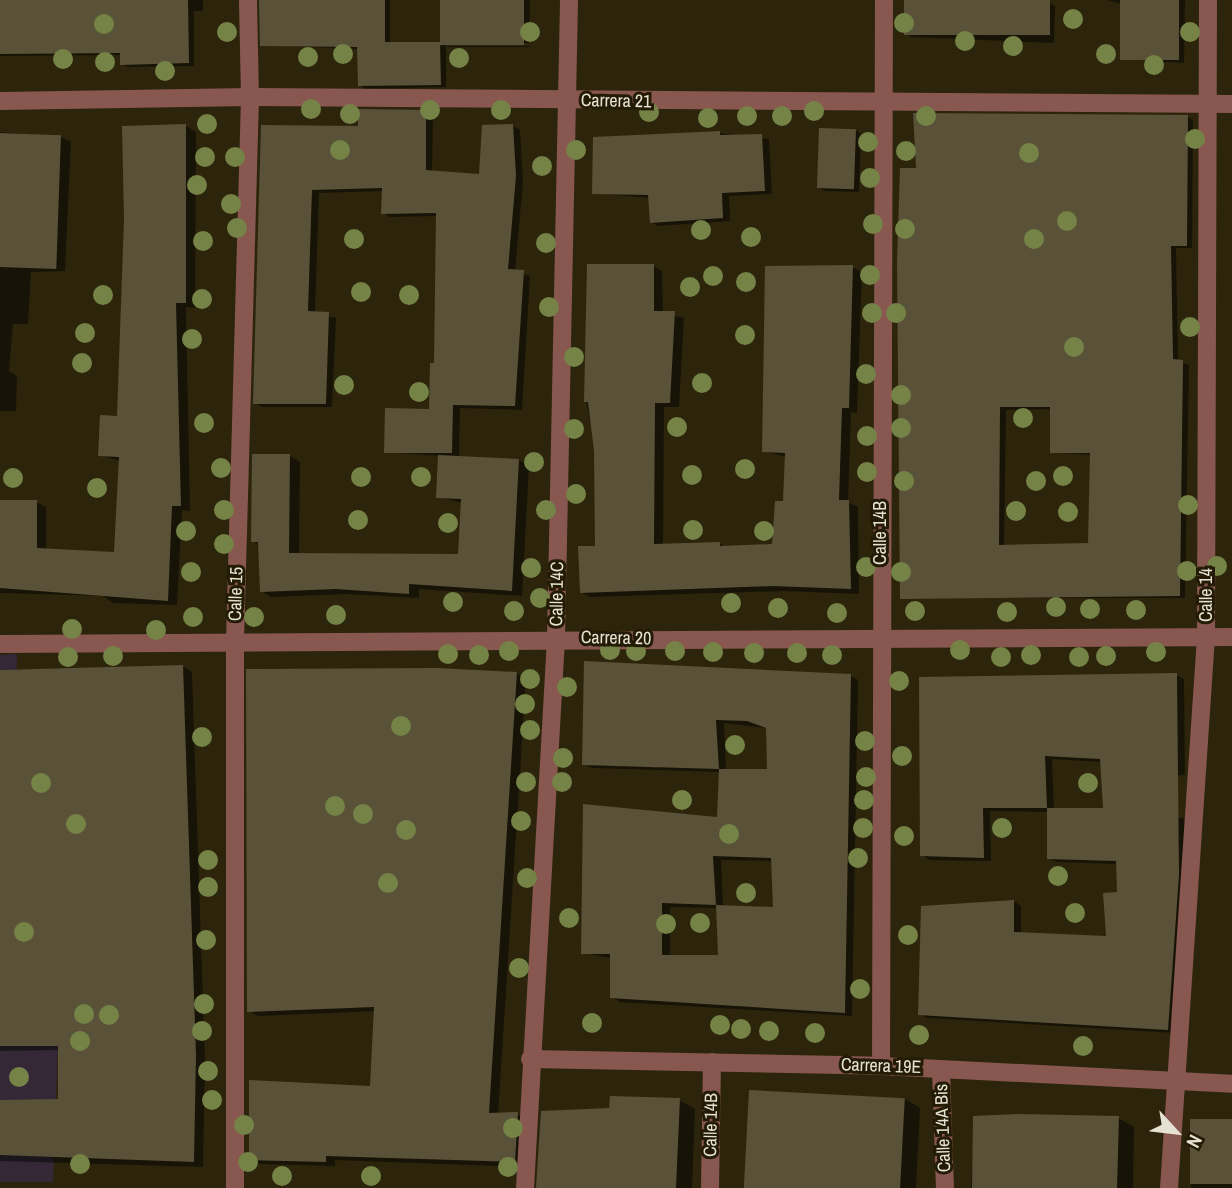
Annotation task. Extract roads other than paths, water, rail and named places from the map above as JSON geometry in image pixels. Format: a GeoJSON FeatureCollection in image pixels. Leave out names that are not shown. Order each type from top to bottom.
{"type":"FeatureCollection","features":[{"type":"Feature","properties":{"kind":"street","name":"Calle 15"},"geometry":{"type":"LineString","coordinates":[[235,1188],[235,641],[250,97],[248,0]]}},
{"type":"Feature","properties":{"kind":"street","name":"Calle 14C"},"geometry":{"type":"LineString","coordinates":[[524,1188],[556,638],[569,0]]}},
{"type":"Feature","properties":{"kind":"street","name":"Calle 14B"},"geometry":{"type":"LineString","coordinates":[[881,1066],[881,104],[884,0]]}},
{"type":"Feature","properties":{"kind":"street","name":"Calle 14"},"geometry":{"type":"LineString","coordinates":[[1169,1188],[1206,637],[1209,0]]}},
{"type":"Feature","properties":{"kind":"street","name":"Carrera 21"},"geometry":{"type":"LineString","coordinates":[[0,101],[250,97],[881,104],[1232,104]]}},
{"type":"Feature","properties":{"kind":"street","name":"Carrera 20"},"geometry":{"type":"LineString","coordinates":[[0,644],[556,638],[880,641],[1232,636]]}},
{"type":"Feature","properties":{"kind":"street","name":"Carrera 19E"},"geometry":{"type":"LineString","coordinates":[[530,1059],[881,1066],[1176,1084],[1232,1084]]}},
{"type":"Feature","properties":{"kind":"street","name":"Calle 14B"},"geometry":{"type":"LineString","coordinates":[[710,1188],[712,1062]]}},
{"type":"Feature","properties":{"kind":"street","name":"Calle 14A Bis"},"geometry":{"type":"LineString","coordinates":[[942,1069],[946,1188]]}}]}
